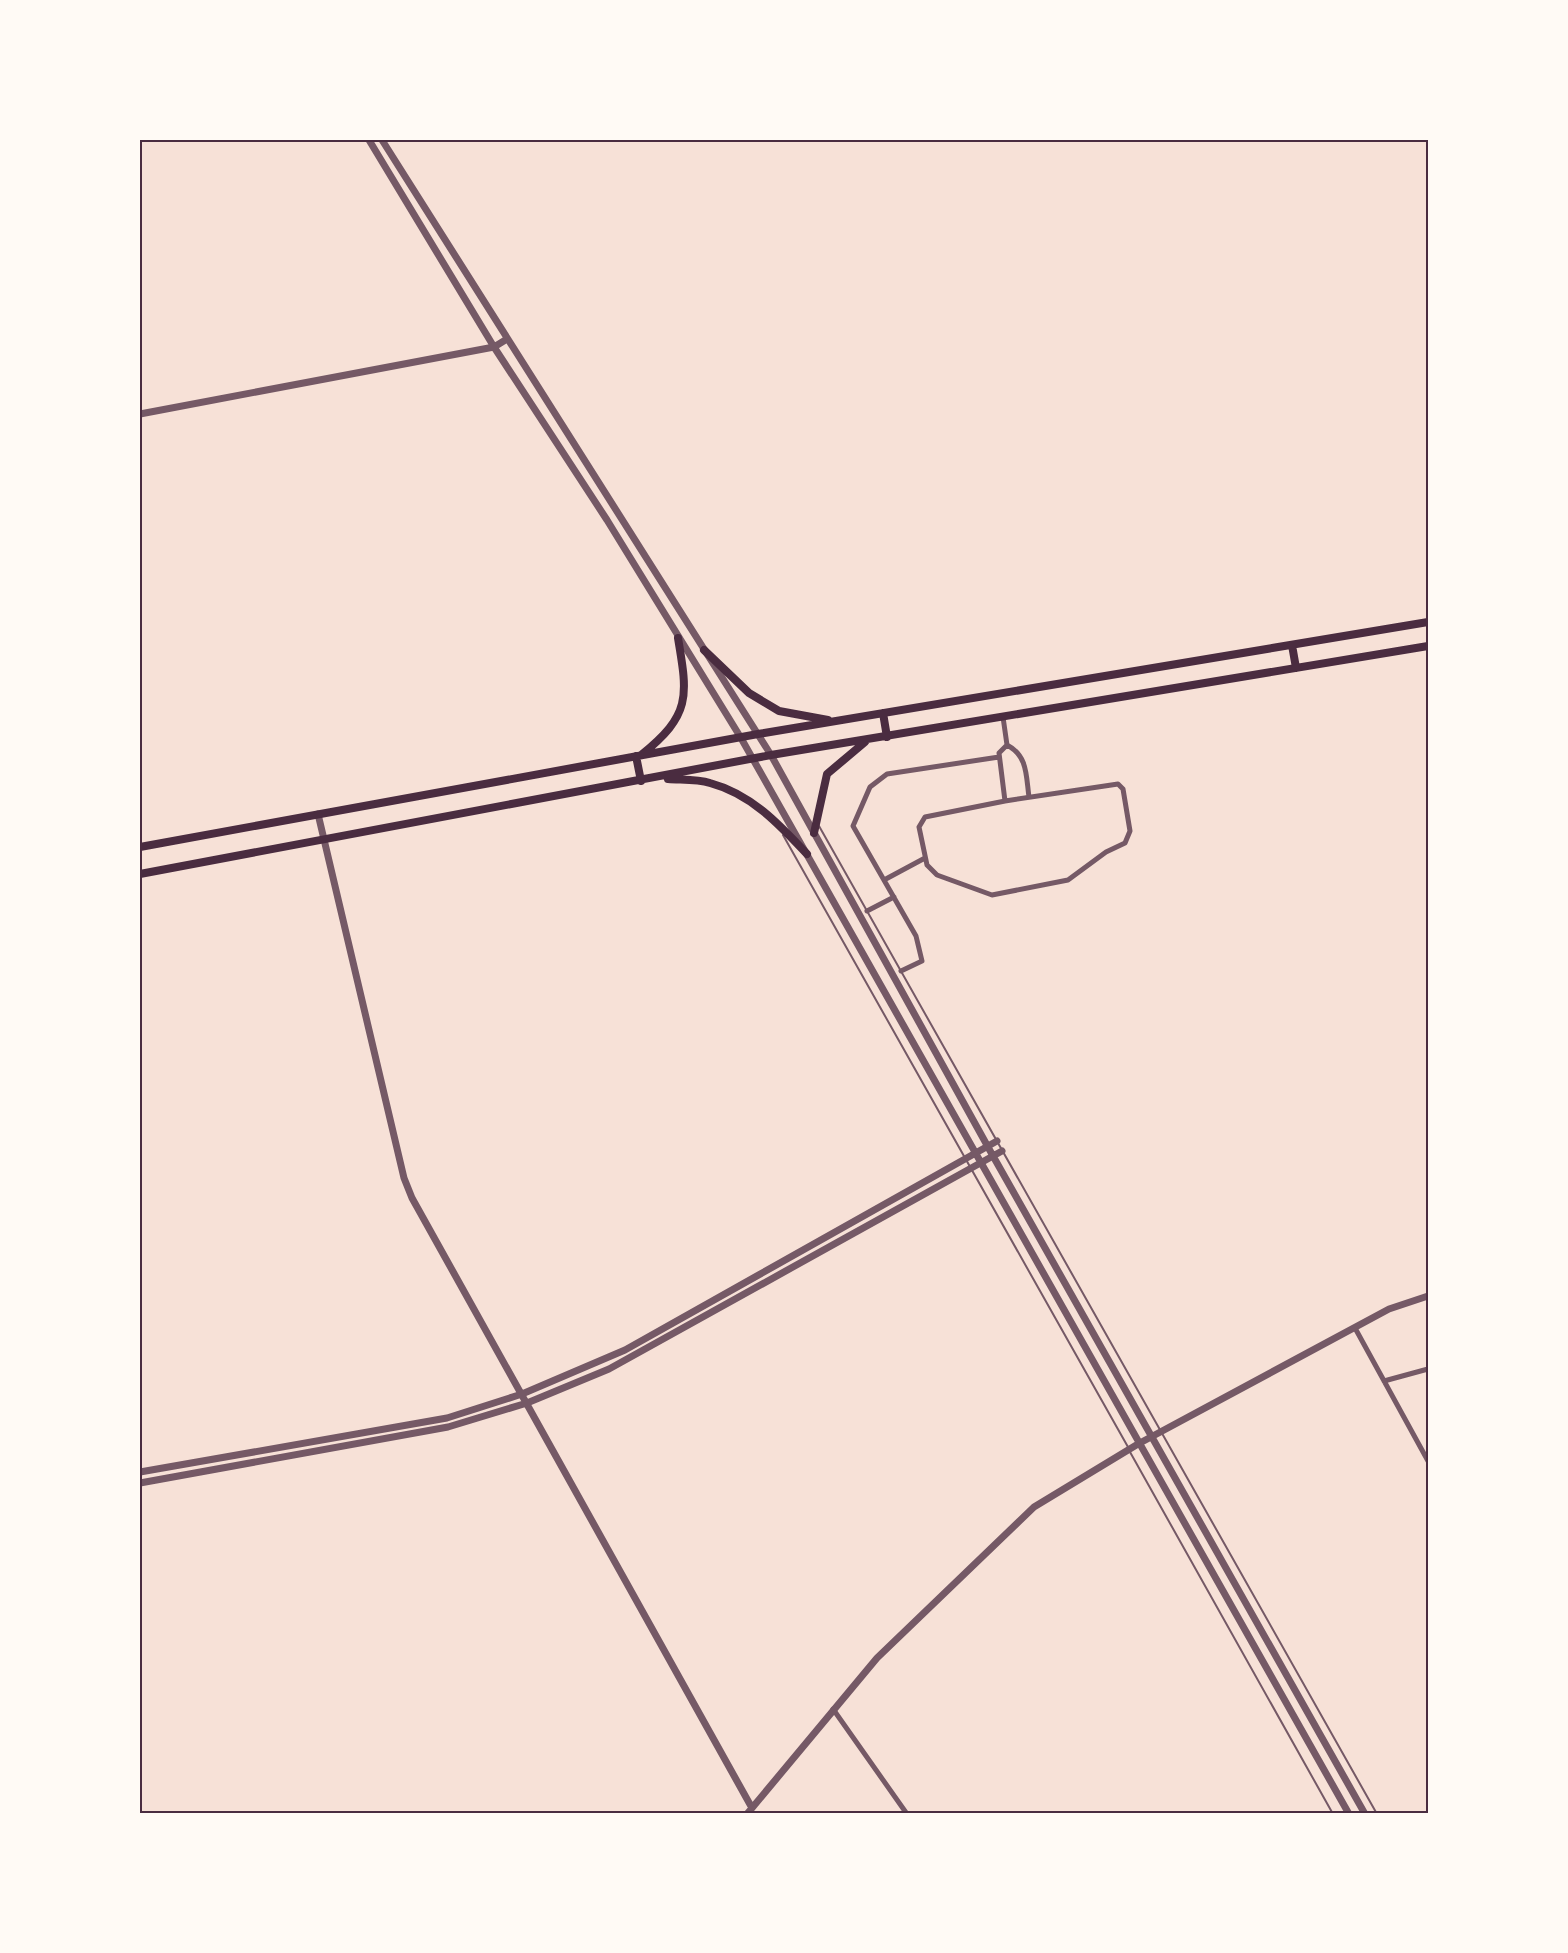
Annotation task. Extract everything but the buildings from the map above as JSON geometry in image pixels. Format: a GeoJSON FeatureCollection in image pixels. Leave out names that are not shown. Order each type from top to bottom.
{"type":"FeatureCollection","features":[{"type":"Feature","properties":{"kind":"highway"},"geometry":{"type":"LineString","coordinates":[[140,847],[758,734],[1428,622]]}},
{"type":"Feature","properties":{"kind":"highway"},"geometry":{"type":"LineString","coordinates":[[638,756],[665,736],[681,712],[685,680],[678,638]]}},
{"type":"Feature","properties":{"kind":"highway"},"geometry":{"type":"LineString","coordinates":[[1292,645],[1296,668]]}},
{"type":"Feature","properties":{"kind":"highway"},"geometry":{"type":"LineString","coordinates":[[140,874],[771,755],[1428,646]]}},
{"type":"Feature","properties":{"kind":"highway"},"geometry":{"type":"LineString","coordinates":[[704,650],[749,693],[779,711],[834,721]]}},
{"type":"Feature","properties":{"kind":"highway"},"geometry":{"type":"LineString","coordinates":[[883,713],[887,737]]}},
{"type":"Feature","properties":{"kind":"highway"},"geometry":{"type":"LineString","coordinates":[[814,833],[815,819],[827,774],[866,741]]}},
{"type":"Feature","properties":{"kind":"highway"},"geometry":{"type":"LineString","coordinates":[[638,756],[640,780]]}},
{"type":"Feature","properties":{"kind":"highway"},"geometry":{"type":"LineString","coordinates":[[656,778],[709,782],[741,795],[775,819],[807,854]]}},
{"type":"Feature","properties":{"kind":"street"},"geometry":{"type":"LineString","coordinates":[[369,140],[494,347],[606,520],[741,738],[1349,1814]]}},
{"type":"Feature","properties":{"kind":"street"},"geometry":{"type":"LineString","coordinates":[[382,140],[771,755],[987,1146],[1154,1436],[1365,1814]]}},
{"type":"Feature","properties":{"kind":"street"},"geometry":{"type":"LineString","coordinates":[[140,414],[494,347],[507,339]]}},
{"type":"Feature","properties":{"kind":"street"},"geometry":{"type":"LineString","coordinates":[[1003,717],[1007,745],[999,757],[1005,801]]}},
{"type":"Feature","properties":{"kind":"street"},"geometry":{"type":"LineString","coordinates":[[1007,745],[1016,750],[1023,759],[1029,797]]}},
{"type":"Feature","properties":{"kind":"street"},"geometry":{"type":"LineString","coordinates":[[901,971],[922,961],[916,936],[853,826],[870,787],[887,774],[999,757]]}},
{"type":"Feature","properties":{"kind":"street"},"geometry":{"type":"LineString","coordinates":[[1118,784],[1123,789],[1130,831],[1125,843],[1106,852],[1068,880],[992,895],[937,875],[927,865],[919,827],[925,817],[1005,801],[1118,784]]}},
{"type":"Feature","properties":{"kind":"street"},"geometry":{"type":"LineString","coordinates":[[318,814],[404,1178],[412,1198],[750,1810],[877,1658],[1034,1507],[1138,1444],[1389,1309],[1428,1296]]}},
{"type":"Feature","properties":{"kind":"street"},"geometry":{"type":"LineString","coordinates":[[884,880],[925,858]]}},
{"type":"Feature","properties":{"kind":"street"},"geometry":{"type":"LineString","coordinates":[[867,911],[894,897]]}},
{"type":"Feature","properties":{"kind":"street"},"geometry":{"type":"LineString","coordinates":[[140,1472],[447,1418],[522,1394],[625,1350],[997,1141]]}},
{"type":"Feature","properties":{"kind":"street"},"geometry":{"type":"LineString","coordinates":[[140,1483],[448,1427],[527,1403],[609,1369],[1002,1151]]}},
{"type":"Feature","properties":{"kind":"street"},"geometry":{"type":"LineString","coordinates":[[1355,1328],[1428,1461]]}},
{"type":"Feature","properties":{"kind":"street"},"geometry":{"type":"LineString","coordinates":[[1384,1381],[1428,1369]]}},
{"type":"Feature","properties":{"kind":"street"},"geometry":{"type":"LineString","coordinates":[[833,1709],[908,1814]]}},
{"type":"Feature","properties":{"kind":"lane"},"geometry":{"type":"LineString","coordinates":[[775,819],[1333,1814]]}},
{"type":"Feature","properties":{"kind":"lane"},"geometry":{"type":"LineString","coordinates":[[815,819],[1377,1814]]}}]}
